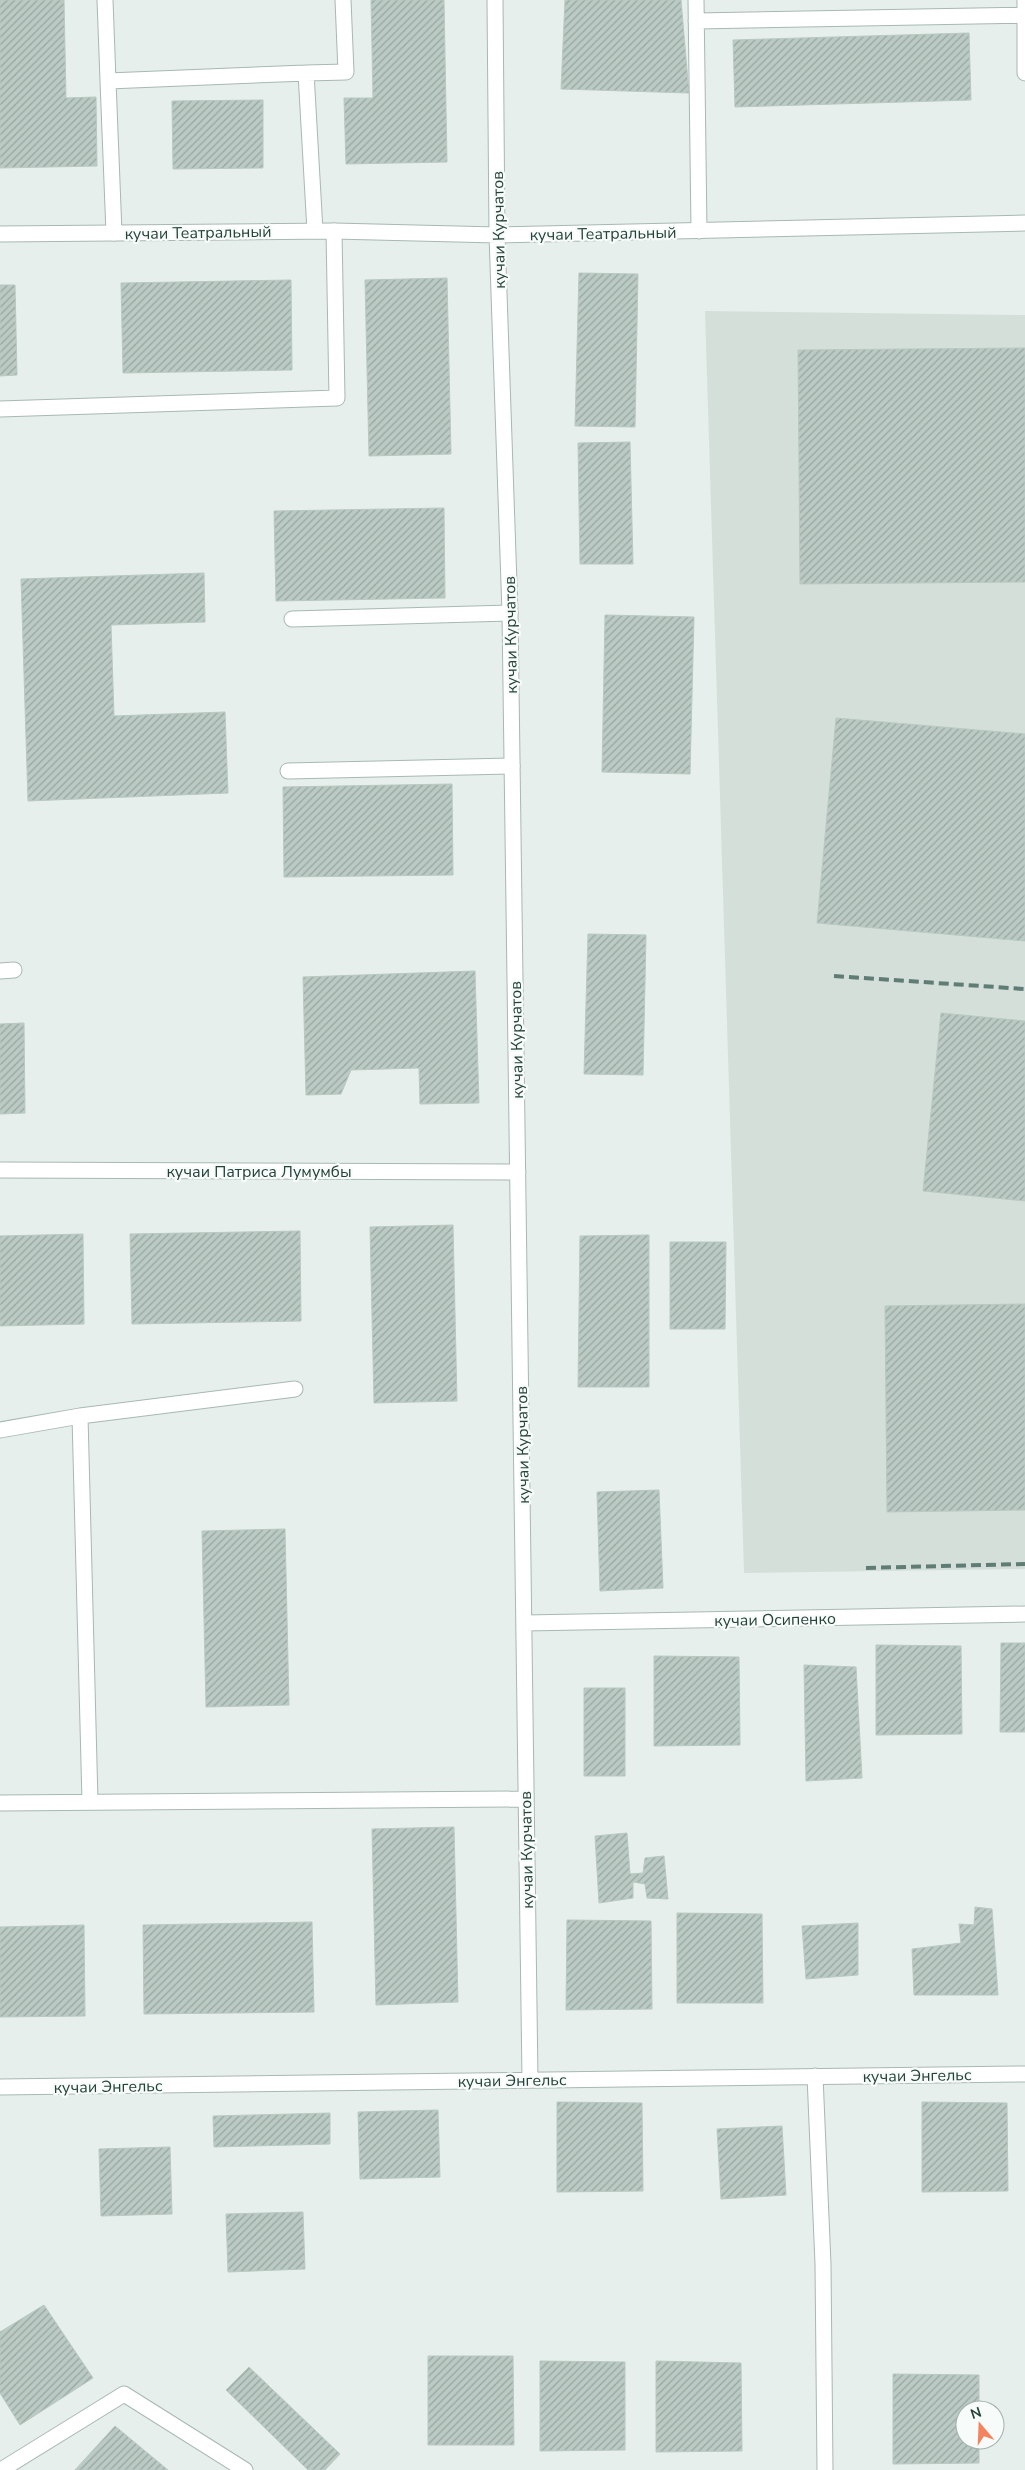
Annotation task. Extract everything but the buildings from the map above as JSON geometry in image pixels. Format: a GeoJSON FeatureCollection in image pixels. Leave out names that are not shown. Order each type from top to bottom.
{"type":"FeatureCollection","features":[{"type":"Feature","properties":{"kind":"street"},"geometry":{"type":"LineString","coordinates":[[105,0],[114,233]]}},
{"type":"Feature","properties":{"kind":"street"},"geometry":{"type":"LineString","coordinates":[[108,81],[346,72],[343,0]]}},
{"type":"Feature","properties":{"kind":"street","name":"кучаи Курчатов"},"geometry":{"type":"LineString","coordinates":[[495,0],[497,235],[510,613],[530,2080]]}},
{"type":"Feature","properties":{"kind":"street"},"geometry":{"type":"LineString","coordinates":[[696,0],[699,231]]}},
{"type":"Feature","properties":{"kind":"street"},"geometry":{"type":"LineString","coordinates":[[1025,0],[1025,73]]}},
{"type":"Feature","properties":{"kind":"street"},"geometry":{"type":"LineString","coordinates":[[696,22],[1025,15]]}},
{"type":"Feature","properties":{"kind":"street"},"geometry":{"type":"LineString","coordinates":[[306,73],[315,231]]}},
{"type":"Feature","properties":{"kind":"street","name":"кучаи Театральный"},"geometry":{"type":"LineString","coordinates":[[0,234],[334,231],[497,235],[1025,223]]}},
{"type":"Feature","properties":{"kind":"street"},"geometry":{"type":"LineString","coordinates":[[0,409],[337,398],[334,231]]}},
{"type":"Feature","properties":{"kind":"street"},"geometry":{"type":"LineString","coordinates":[[292,619],[510,613]]}},
{"type":"Feature","properties":{"kind":"street"},"geometry":{"type":"LineString","coordinates":[[288,771],[512,766]]}},
{"type":"Feature","properties":{"kind":"street","name":"кучаи Патриса Лумумбы"},"geometry":{"type":"LineString","coordinates":[[0,1170],[518,1172]]}},
{"type":"Feature","properties":{"kind":"street"},"geometry":{"type":"LineString","coordinates":[[0,1430],[80,1416],[296,1389]]}},
{"type":"Feature","properties":{"kind":"street"},"geometry":{"type":"LineString","coordinates":[[80,1416],[90,1802]]}},
{"type":"Feature","properties":{"kind":"street","name":"кучаи Осипенко"},"geometry":{"type":"LineString","coordinates":[[524,1623],[1025,1614]]}},
{"type":"Feature","properties":{"kind":"street"},"geometry":{"type":"LineString","coordinates":[[0,1803],[525,1799]]}},
{"type":"Feature","properties":{"kind":"street","name":"кучаи Энгельс"},"geometry":{"type":"LineString","coordinates":[[0,2087],[1025,2074]]}},
{"type":"Feature","properties":{"kind":"street"},"geometry":{"type":"LineString","coordinates":[[815,2076],[823,2264],[825,2470]]}},
{"type":"Feature","properties":{"kind":"street"},"geometry":{"type":"LineString","coordinates":[[1,2470],[124,2394],[245,2470]]}},
{"type":"Feature","properties":{"kind":"shaded area"},"geometry":{"type":"Polygon","coordinates":[[[705,311],[1025,315],[1025,1569],[744,1573],[705,311]]]}},
{"type":"Feature","properties":{"kind":"railway"},"geometry":{"type":"LineString","coordinates":[[834,976],[1025,989]]}},
{"type":"Feature","properties":{"kind":"railway"},"geometry":{"type":"LineString","coordinates":[[866,1568],[1025,1564]]}}]}
